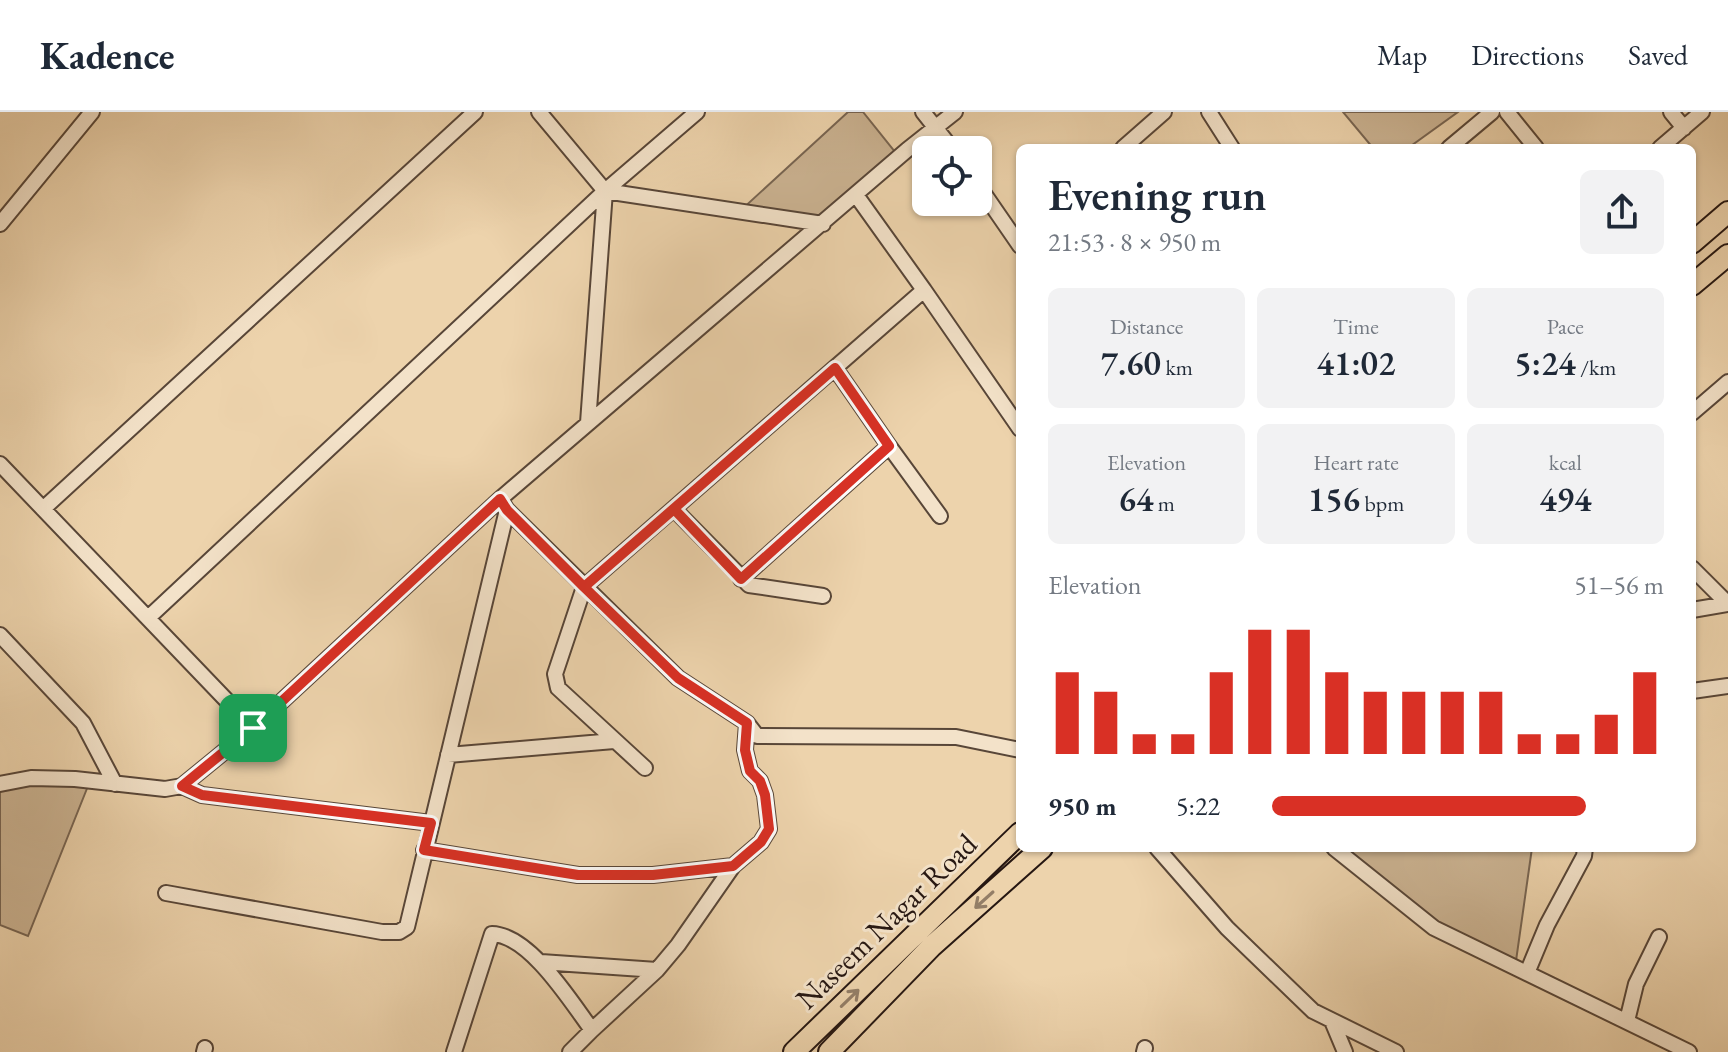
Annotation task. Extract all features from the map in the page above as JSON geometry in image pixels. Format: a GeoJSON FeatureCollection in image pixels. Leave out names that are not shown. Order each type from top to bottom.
{"type":"FeatureCollection","features":[{"type":"Feature","properties":{"kind":"main road"},"geometry":{"type":"LineString","coordinates":[[1696,240],[1728,212]]}},
{"type":"Feature","properties":{"kind":"main road"},"geometry":{"type":"LineString","coordinates":[[1696,282],[1728,255]]}},
{"type":"Feature","properties":{"kind":"main road","name":"Naseem Nagar Road"},"geometry":{"type":"LineString","coordinates":[[794,1052],[1016,837]]}},
{"type":"Feature","properties":{"kind":"main road","name":"Naseem Nagar Road"},"geometry":{"type":"LineString","coordinates":[[829,1052],[932,946],[1038,852]]}},
{"type":"Feature","properties":{"kind":"street"},"geometry":{"type":"LineString","coordinates":[[0,224],[92,112]]}},
{"type":"Feature","properties":{"kind":"street"},"geometry":{"type":"LineString","coordinates":[[43,509],[475,112]]}},
{"type":"Feature","properties":{"kind":"street"},"geometry":{"type":"LineString","coordinates":[[539,112],[605,191],[823,224]]}},
{"type":"Feature","properties":{"kind":"street"},"geometry":{"type":"LineString","coordinates":[[148,618],[605,191],[697,112]]}},
{"type":"Feature","properties":{"kind":"street"},"geometry":{"type":"LineString","coordinates":[[923,112],[943,136]]}},
{"type":"Feature","properties":{"kind":"street"},"geometry":{"type":"LineString","coordinates":[[0,784],[31,778],[75,779],[165,789],[182,786],[253,728],[503,505],[588,423],[955,112]]}},
{"type":"Feature","properties":{"kind":"street"},"geometry":{"type":"LineString","coordinates":[[1128,144],[1164,112]]}},
{"type":"Feature","properties":{"kind":"street"},"geometry":{"type":"LineString","coordinates":[[1209,112],[1229,144]]}},
{"type":"Feature","properties":{"kind":"street"},"geometry":{"type":"LineString","coordinates":[[1454,144],[1492,112]]}},
{"type":"Feature","properties":{"kind":"street"},"geometry":{"type":"LineString","coordinates":[[1507,112],[1533,144]]}},
{"type":"Feature","properties":{"kind":"street"},"geometry":{"type":"LineString","coordinates":[[1671,112],[1684,128]]}},
{"type":"Feature","properties":{"kind":"street"},"geometry":{"type":"LineString","coordinates":[[1665,144],[1702,112]]}},
{"type":"Feature","properties":{"kind":"street"},"geometry":{"type":"LineString","coordinates":[[588,423],[605,191]]}},
{"type":"Feature","properties":{"kind":"street"},"geometry":{"type":"LineString","coordinates":[[856,195],[1016,423]]}},
{"type":"Feature","properties":{"kind":"street"},"geometry":{"type":"LineString","coordinates":[[992,203],[1016,234]]}},
{"type":"Feature","properties":{"kind":"street"},"geometry":{"type":"LineString","coordinates":[[645,768],[558,688],[555,674],[584,587],[924,290]]}},
{"type":"Feature","properties":{"kind":"street"},"geometry":{"type":"LineString","coordinates":[[835,368],[940,516]]}},
{"type":"Feature","properties":{"kind":"street"},"geometry":{"type":"LineString","coordinates":[[1696,410],[1728,382]]}},
{"type":"Feature","properties":{"kind":"street"},"geometry":{"type":"LineString","coordinates":[[741,579],[889,446]]}},
{"type":"Feature","properties":{"kind":"street"},"geometry":{"type":"LineString","coordinates":[[0,464],[253,728]]}},
{"type":"Feature","properties":{"kind":"street"},"geometry":{"type":"LineString","coordinates":[[503,505],[678,678],[747,723],[757,736],[956,737],[1016,749]]}},
{"type":"Feature","properties":{"kind":"street"},"geometry":{"type":"LineString","coordinates":[[166,893],[382,932],[399,932],[407,927],[503,505]]}},
{"type":"Feature","properties":{"kind":"street"},"geometry":{"type":"LineString","coordinates":[[674,509],[741,579],[759,587],[823,596]]}},
{"type":"Feature","properties":{"kind":"street"},"geometry":{"type":"LineString","coordinates":[[1696,572],[1728,604]]}},
{"type":"Feature","properties":{"kind":"street"},"geometry":{"type":"LineString","coordinates":[[1696,609],[1728,604]]}},
{"type":"Feature","properties":{"kind":"street"},"geometry":{"type":"LineString","coordinates":[[0,635],[83,723],[115,784]]}},
{"type":"Feature","properties":{"kind":"street"},"geometry":{"type":"LineString","coordinates":[[1696,690],[1728,686]]}},
{"type":"Feature","properties":{"kind":"street"},"geometry":{"type":"LineString","coordinates":[[570,1052],[657,970],[733,866],[761,842],[769,829],[765,795],[760,781],[750,771],[745,750],[747,723]]}},
{"type":"Feature","properties":{"kind":"street"},"geometry":{"type":"LineString","coordinates":[[448,755],[614,741]]}},
{"type":"Feature","properties":{"kind":"street"},"geometry":{"type":"LineString","coordinates":[[182,786],[202,795],[431,823]]}},
{"type":"Feature","properties":{"kind":"street"},"geometry":{"type":"LineString","coordinates":[[424,850],[578,875],[653,875],[733,866]]}},
{"type":"Feature","properties":{"kind":"street"},"geometry":{"type":"LineString","coordinates":[[1160,852],[1227,928],[1313,1011],[1396,1052]]}},
{"type":"Feature","properties":{"kind":"street"},"geometry":{"type":"LineString","coordinates":[[1339,852],[1434,928],[1689,1052]]}},
{"type":"Feature","properties":{"kind":"street"},"geometry":{"type":"LineString","coordinates":[[1527,973],[1547,925],[1584,852]]}},
{"type":"Feature","properties":{"kind":"street"},"geometry":{"type":"LineString","coordinates":[[454,1052],[492,934],[503,934],[541,962],[592,1030]]}},
{"type":"Feature","properties":{"kind":"street"},"geometry":{"type":"LineString","coordinates":[[1627,1021],[1636,984],[1659,937]]}},
{"type":"Feature","properties":{"kind":"street"},"geometry":{"type":"LineString","coordinates":[[541,962],[657,970]]}},
{"type":"Feature","properties":{"kind":"street"},"geometry":{"type":"LineString","coordinates":[[1332,1021],[1345,1052]]}},
{"type":"Feature","properties":{"kind":"shaded area"},"geometry":{"type":"Polygon","coordinates":[[[848,112],[863,112],[899,157],[823,224],[740,211],[848,112]]]}},
{"type":"Feature","properties":{"kind":"shaded area"},"geometry":{"type":"Polygon","coordinates":[[[1343,112],[1458,112],[1414,144],[1370,144],[1343,112]]]}},
{"type":"Feature","properties":{"kind":"shaded area"},"geometry":{"type":"Polygon","coordinates":[[[90,781],[28,936],[0,925],[0,784],[90,781]]]}},
{"type":"Feature","properties":{"kind":"shaded area"},"geometry":{"type":"Polygon","coordinates":[[[1339,852],[1531,852],[1515,968],[1434,928],[1339,852]]]}},
{"type":"Feature","properties":{"kind":"route"},"geometry":{"type":"LineString","coordinates":[[253,728],[182,786],[202,795],[431,823],[424,850],[544,871],[617,876],[733,866],[761,842],[769,829],[765,795],[760,781],[750,771],[745,750],[747,723],[678,678],[584,587],[674,509],[741,579],[889,446],[835,368],[584,587],[507,510],[500,499],[253,728]]}}]}
